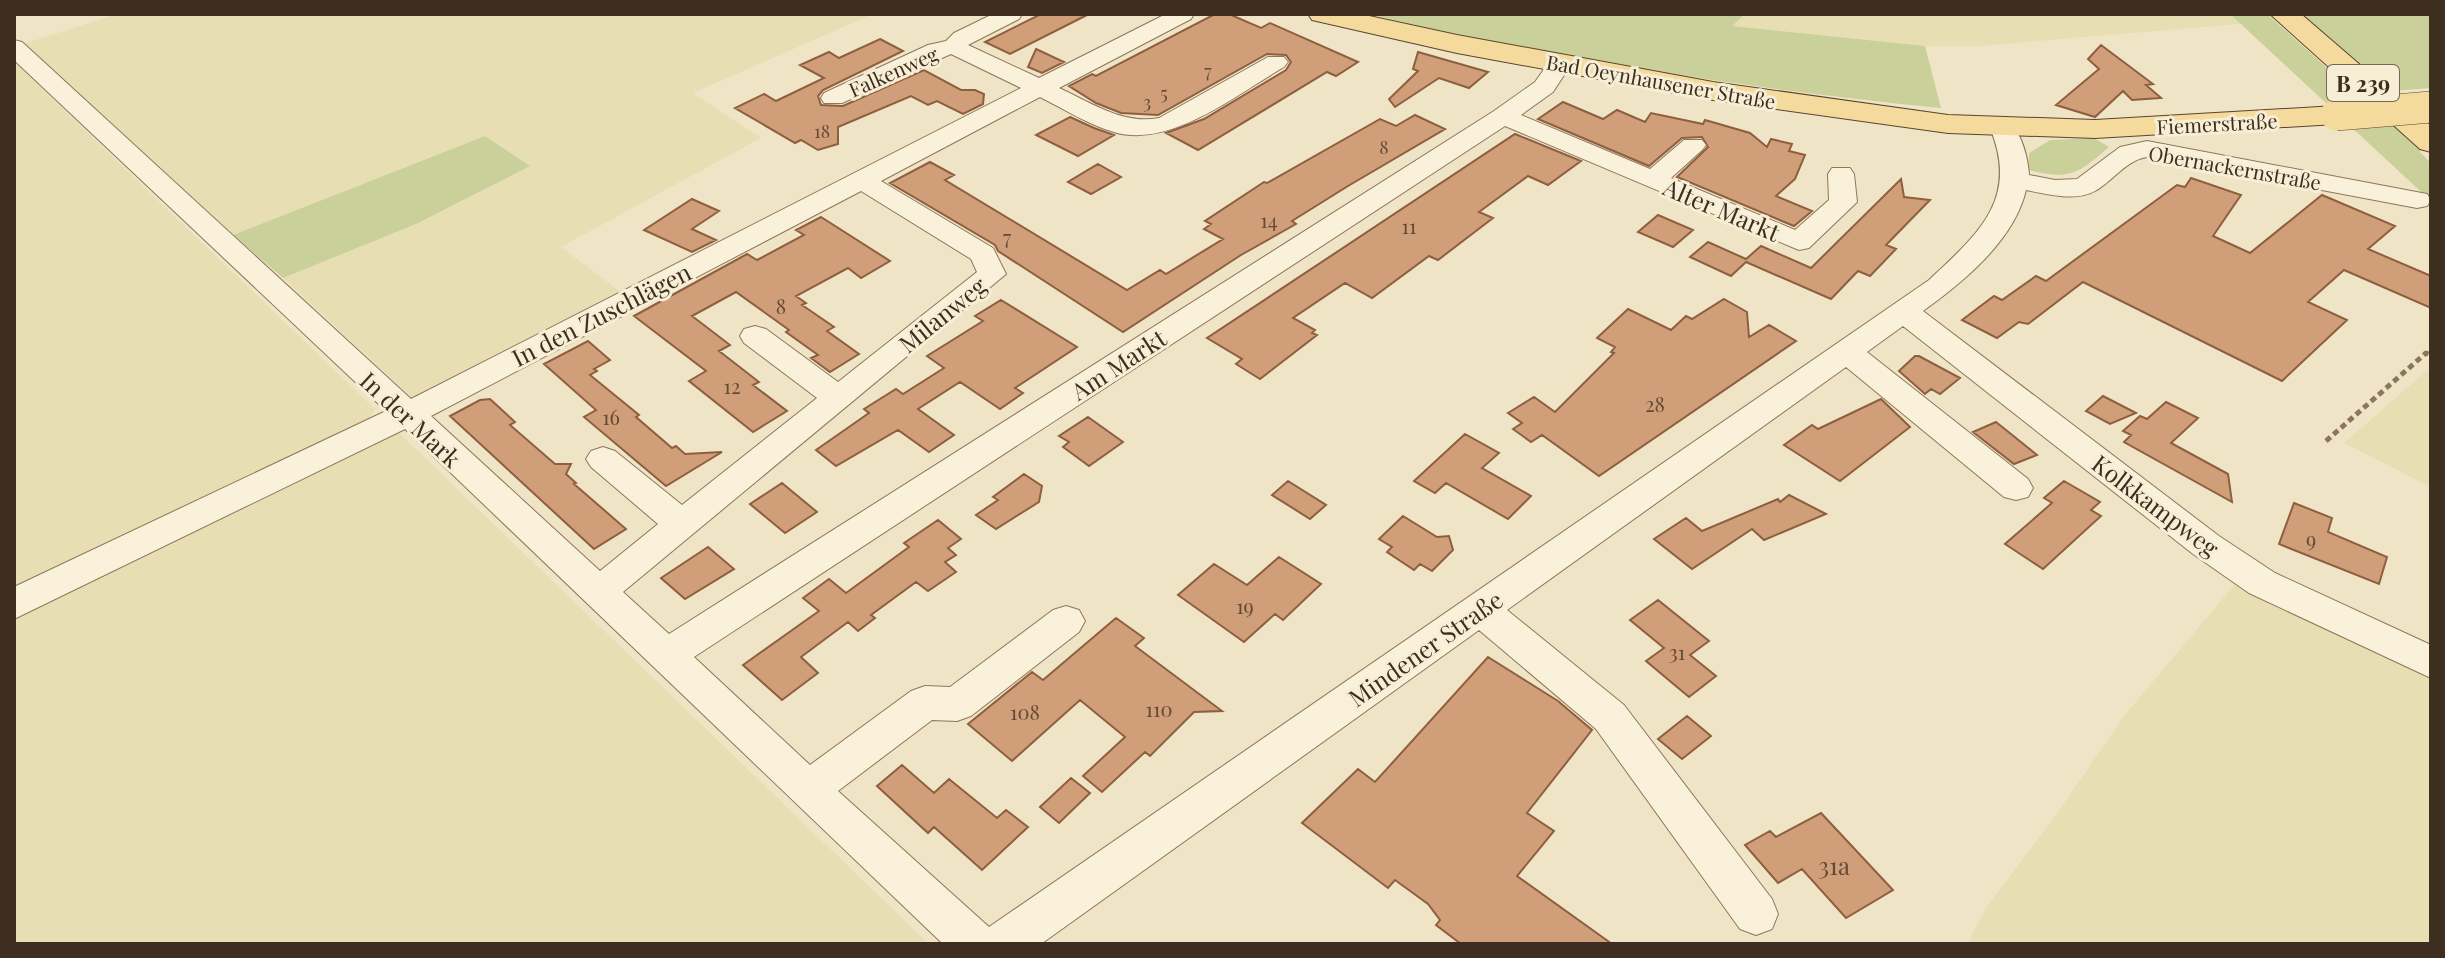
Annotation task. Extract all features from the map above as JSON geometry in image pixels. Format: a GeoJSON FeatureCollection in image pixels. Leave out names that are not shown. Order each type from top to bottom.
{"type":"FeatureCollection","features":[{"type":"Feature","properties":{"kind":"main road","name":"Bad Oeynhausener Straße"},"geometry":{"type":"LineString","coordinates":[[1338,16],[1560,63],[1823,108],[2003,128]]}},
{"type":"Feature","properties":{"kind":"main road","name":"B 239"},"geometry":{"type":"LineString","coordinates":[[2289,18],[2431,142]]}},
{"type":"Feature","properties":{"kind":"main road","name":"Fiemerstraße"},"geometry":{"type":"LineString","coordinates":[[2003,128],[2095,129],[2431,107]]}},
{"type":"Feature","properties":{"kind":"street","name":"Falkenweg"},"geometry":{"type":"LineString","coordinates":[[954,47],[962,38],[1011,14]]}},
{"type":"Feature","properties":{"kind":"street","name":"In den Zuschlägen"},"geometry":{"type":"LineString","coordinates":[[14,604],[406,415],[1183,14]]}},
{"type":"Feature","properties":{"kind":"street","name":"In der Mark"},"geometry":{"type":"LineString","coordinates":[[14,47],[406,415],[601,590],[808,790],[974,944]]}},
{"type":"Feature","properties":{"kind":"street","name":"Falkenweg"},"geometry":{"type":"LineString","coordinates":[[833,98],[936,50],[954,47],[1120,126],[1142,129],[1167,124],[1276,62]]}},
{"type":"Feature","properties":{"kind":"street","name":"Am Markt"},"geometry":{"type":"LineString","coordinates":[[667,655],[1503,116],[1544,87],[1560,63]]}},
{"type":"Feature","properties":{"kind":"street","name":"Alter Markt"},"geometry":{"type":"LineString","coordinates":[[1503,116],[1799,242],[1843,202],[1841,174]]}},
{"type":"Feature","properties":{"kind":"street"},"geometry":{"type":"LineString","coordinates":[[2003,128],[2015,163],[2016,180]]}},
{"type":"Feature","properties":{"kind":"street"},"geometry":{"type":"LineString","coordinates":[[2095,129],[2129,152]]}},
{"type":"Feature","properties":{"kind":"street","name":"Alter Markt"},"geometry":{"type":"LineString","coordinates":[[1653,180],[1693,145]]}},
{"type":"Feature","properties":{"kind":"street","name":"Obernackernstraße"},"geometry":{"type":"LineString","coordinates":[[2016,180],[2055,188],[2084,187],[2129,152],[2147,149],[2417,200]]}},
{"type":"Feature","properties":{"kind":"street","name":"Milanweg"},"geometry":{"type":"LineString","coordinates":[[601,590],[992,274],[983,254],[861,180]]}},
{"type":"Feature","properties":{"kind":"street","name":"Mindener Straße"},"geometry":{"type":"LineString","coordinates":[[1003,944],[1904,312],[1968,259],[2005,210],[2016,180]]}},
{"type":"Feature","properties":{"kind":"street","name":"Kolkkampweg"},"geometry":{"type":"LineString","coordinates":[[1904,312],[2206,545],[2262,583],[2431,662]]}},
{"type":"Feature","properties":{"kind":"street"},"geometry":{"type":"LineString","coordinates":[[755,336],[838,398]]}},
{"type":"Feature","properties":{"kind":"street"},"geometry":{"type":"LineString","coordinates":[[1847,352],[2016,488]]}},
{"type":"Feature","properties":{"kind":"street"},"geometry":{"type":"LineString","coordinates":[[603,459],[682,525]]}},
{"type":"Feature","properties":{"kind":"street"},"geometry":{"type":"LineString","coordinates":[[1480,609],[1610,717],[1756,914]]}},
{"type":"Feature","properties":{"kind":"street"},"geometry":{"type":"LineString","coordinates":[[808,790],[925,703],[957,704],[1066,621]]}},
{"type":"Feature","properties":{"kind":"path"},"geometry":{"type":"LineString","coordinates":[[2326,441],[2429,354]]}},
{"type":"Feature","properties":{"kind":"shaded area"},"geometry":{"type":"Polygon","coordinates":[[[117,14],[873,14],[693,93],[761,138],[561,247],[625,295],[417,402],[283,278],[416,224],[529,166],[485,136],[233,235],[23,44],[117,14]]]}},
{"type":"Feature","properties":{"kind":"shaded area"},"geometry":{"type":"Polygon","coordinates":[[[1745,14],[2230,14],[2241,24],[1980,46],[1925,46],[1731,26],[1745,14]]]}},
{"type":"Feature","properties":{"kind":"shaded area"},"geometry":{"type":"Polygon","coordinates":[[[14,62],[375,409],[365,426],[14,596],[14,62]]]}},
{"type":"Feature","properties":{"kind":"shaded area"},"geometry":{"type":"Polygon","coordinates":[[[2431,367],[2431,487],[2344,443],[2431,367]]]}},
{"type":"Feature","properties":{"kind":"shaded area"},"geometry":{"type":"Polygon","coordinates":[[[396,430],[929,944],[14,944],[14,614],[396,430]]]}},
{"type":"Feature","properties":{"kind":"shaded area"},"geometry":{"type":"Polygon","coordinates":[[[2240,578],[2431,659],[2431,944],[1967,944],[1987,906],[2051,822],[2124,716],[2240,578]]]}},
{"type":"Feature","properties":{"kind":"green space"},"geometry":{"type":"Polygon","coordinates":[[[1369,14],[1745,14],[1732,26],[1925,46],[1941,108],[1797,92],[1653,71],[1510,45],[1369,14]]]}},
{"type":"Feature","properties":{"kind":"green space"},"geometry":{"type":"Polygon","coordinates":[[[2230,14],[2267,14],[2363,100],[2326,103],[2230,14]]]}},
{"type":"Feature","properties":{"kind":"green space"},"geometry":{"type":"Polygon","coordinates":[[[2301,14],[2431,14],[2431,88],[2390,91],[2301,14]]]}},
{"type":"Feature","properties":{"kind":"green space"},"geometry":{"type":"Polygon","coordinates":[[[2393,122],[2426,150],[2419,151],[2431,163],[2431,201],[2349,125],[2393,122]]]}},
{"type":"Feature","properties":{"kind":"green space"},"geometry":{"type":"Polygon","coordinates":[[[485,136],[530,166],[416,224],[283,278],[233,235],[485,136]]]}},
{"type":"Feature","properties":{"kind":"green space"},"geometry":{"type":"Polygon","coordinates":[[[2094,138],[2109,147],[2081,169],[2055,175],[2029,170],[2029,153],[2050,140],[2094,138]]]}},
{"type":"Feature","properties":{"kind":"building"},"geometry":{"type":"Polygon","coordinates":[[[1041,14],[1089,14],[1010,54],[985,42],[1041,14]]]}},
{"type":"Feature","properties":{"kind":"building"},"geometry":{"type":"Polygon","coordinates":[[[1215,14],[1229,14],[1261,28],[1270,23],[1358,62],[1336,76],[1327,72],[1198,150],[1166,133],[1204,119],[1286,70],[1291,62],[1286,55],[1267,54],[1158,115],[1121,113],[1096,103],[1069,86],[1092,74],[1096,76],[1215,14]]]}},
{"type":"Feature","properties":{"kind":"building"},"geometry":{"type":"Polygon","coordinates":[[[880,39],[903,51],[823,90],[818,96],[821,105],[843,106],[924,70],[961,90],[984,94],[983,104],[963,114],[937,101],[928,105],[911,96],[838,127],[838,144],[818,150],[801,140],[795,143],[735,108],[764,94],[776,101],[824,78],[800,65],[829,52],[839,58],[880,39]]]}},
{"type":"Feature","properties":{"kind":"building"},"geometry":{"type":"Polygon","coordinates":[[[2101,45],[2153,84],[2146,85],[2161,98],[2132,100],[2123,91],[2095,117],[2056,105],[2099,69],[2088,59],[2101,45]]]}},
{"type":"Feature","properties":{"kind":"building"},"geometry":{"type":"Polygon","coordinates":[[[1036,49],[1064,62],[1042,73],[1028,67],[1036,49]]]}},
{"type":"Feature","properties":{"kind":"building"},"geometry":{"type":"Polygon","coordinates":[[[1418,52],[1488,72],[1469,88],[1439,78],[1395,107],[1389,99],[1418,71],[1413,69],[1418,52]]]}},
{"type":"Feature","properties":{"kind":"building"},"geometry":{"type":"Polygon","coordinates":[[[1563,102],[1603,119],[1617,110],[1645,122],[1651,113],[1703,124],[1705,120],[1750,133],[1767,147],[1771,139],[1792,144],[1789,151],[1805,155],[1795,179],[1776,196],[1812,211],[1794,226],[1677,177],[1708,147],[1702,137],[1682,138],[1649,166],[1538,119],[1563,102]]]}},
{"type":"Feature","properties":{"kind":"building"},"geometry":{"type":"Polygon","coordinates":[[[1415,115],[1445,129],[1292,221],[1296,224],[1241,255],[1123,332],[998,251],[995,245],[890,183],[930,162],[954,175],[945,180],[1127,290],[1160,270],[1166,274],[1223,239],[1204,229],[1211,224],[1205,221],[1264,182],[1380,119],[1396,126],[1415,115]]]}},
{"type":"Feature","properties":{"kind":"building"},"geometry":{"type":"Polygon","coordinates":[[[1070,117],[1114,135],[1078,156],[1036,135],[1070,117]]]}},
{"type":"Feature","properties":{"kind":"building"},"geometry":{"type":"Polygon","coordinates":[[[1515,134],[1581,161],[1548,185],[1528,176],[1479,212],[1493,218],[1438,260],[1429,256],[1372,298],[1345,283],[1293,318],[1315,330],[1312,333],[1317,335],[1260,379],[1236,364],[1242,359],[1207,338],[1515,134]]]}},
{"type":"Feature","properties":{"kind":"building"},"geometry":{"type":"Polygon","coordinates":[[[1098,164],[1121,177],[1091,194],[1068,182],[1098,164]]]}},
{"type":"Feature","properties":{"kind":"building"},"geometry":{"type":"Polygon","coordinates":[[[2191,178],[2241,195],[2213,236],[2250,253],[2322,195],[2395,226],[2368,249],[2431,276],[2431,308],[2344,270],[2308,302],[2347,320],[2282,381],[2083,282],[2028,324],[2019,322],[1997,338],[1962,320],[1994,296],[2002,300],[2036,276],[2046,281],[2177,185],[2185,187],[2191,178]]]}},
{"type":"Feature","properties":{"kind":"building"},"geometry":{"type":"Polygon","coordinates":[[[1901,179],[1904,197],[1930,200],[1886,245],[1896,249],[1870,276],[1858,271],[1831,299],[1746,262],[1731,276],[1690,257],[1708,242],[1746,259],[1761,246],[1811,268],[1901,179]]]}},
{"type":"Feature","properties":{"kind":"building"},"geometry":{"type":"Polygon","coordinates":[[[692,199],[719,211],[692,229],[716,240],[692,252],[644,230],[692,199]]]}},
{"type":"Feature","properties":{"kind":"building"},"geometry":{"type":"Polygon","coordinates":[[[1658,215],[1693,230],[1673,247],[1638,232],[1658,215]]]}},
{"type":"Feature","properties":{"kind":"building"},"geometry":{"type":"Polygon","coordinates":[[[821,217],[890,261],[861,278],[848,268],[796,296],[806,303],[802,305],[834,327],[827,331],[859,354],[830,372],[811,358],[818,355],[786,332],[789,330],[736,292],[692,316],[730,345],[719,351],[759,382],[753,385],[787,411],[753,432],[689,381],[706,371],[634,316],[747,254],[757,260],[804,235],[796,230],[821,217]]]}},
{"type":"Feature","properties":{"kind":"building"},"geometry":{"type":"Polygon","coordinates":[[[1724,299],[1747,312],[1749,337],[1769,325],[1796,341],[1599,476],[1542,435],[1531,442],[1513,429],[1522,423],[1508,413],[1534,397],[1555,412],[1614,353],[1611,352],[1615,347],[1597,338],[1628,309],[1671,330],[1686,316],[1692,319],[1724,299]]]}},
{"type":"Feature","properties":{"kind":"building"},"geometry":{"type":"Polygon","coordinates":[[[1001,300],[1077,347],[1015,388],[1023,393],[1000,409],[960,382],[918,409],[954,435],[929,452],[898,430],[836,466],[816,450],[869,413],[864,409],[896,389],[903,394],[944,368],[927,356],[983,321],[975,316],[1001,300]]]}},
{"type":"Feature","properties":{"kind":"building"},"geometry":{"type":"Polygon","coordinates":[[[588,341],[610,360],[590,375],[639,415],[636,417],[672,448],[676,446],[685,454],[722,452],[666,486],[584,417],[596,410],[544,364],[588,341]]]}},
{"type":"Feature","properties":{"kind":"building"},"geometry":{"type":"Polygon","coordinates":[[[1915,356],[1960,378],[1940,394],[1931,389],[1925,394],[1899,371],[1915,356]]]}},
{"type":"Feature","properties":{"kind":"building"},"geometry":{"type":"Polygon","coordinates":[[[2103,396],[2136,413],[2110,424],[2086,411],[2103,396]]]}},
{"type":"Feature","properties":{"kind":"building"},"geometry":{"type":"Polygon","coordinates":[[[490,399],[515,422],[510,425],[555,464],[571,464],[566,474],[574,484],[626,529],[594,549],[450,416],[480,400],[490,399]]]}},
{"type":"Feature","properties":{"kind":"building"},"geometry":{"type":"Polygon","coordinates":[[[1881,399],[1910,427],[1840,481],[1784,445],[1812,425],[1818,429],[1881,399]]]}},
{"type":"Feature","properties":{"kind":"building"},"geometry":{"type":"Polygon","coordinates":[[[2166,402],[2198,418],[2171,443],[2228,474],[2232,502],[2124,442],[2131,435],[2123,431],[2140,416],[2147,419],[2166,402]]]}},
{"type":"Feature","properties":{"kind":"building"},"geometry":{"type":"Polygon","coordinates":[[[1088,417],[1123,442],[1089,466],[1063,447],[1069,442],[1059,436],[1088,417]]]}},
{"type":"Feature","properties":{"kind":"building"},"geometry":{"type":"Polygon","coordinates":[[[1996,422],[2037,455],[2014,464],[1973,432],[1996,422]]]}},
{"type":"Feature","properties":{"kind":"building"},"geometry":{"type":"Polygon","coordinates":[[[1465,434],[1499,453],[1482,468],[1531,496],[1508,519],[1446,483],[1435,493],[1414,481],[1465,434]]]}},
{"type":"Feature","properties":{"kind":"building"},"geometry":{"type":"Polygon","coordinates":[[[1024,474],[1042,486],[1039,502],[996,529],[976,515],[998,500],[993,497],[1024,474]]]}},
{"type":"Feature","properties":{"kind":"building"},"geometry":{"type":"Polygon","coordinates":[[[1288,481],[1326,505],[1310,519],[1272,495],[1288,481]]]}},
{"type":"Feature","properties":{"kind":"building"},"geometry":{"type":"Polygon","coordinates":[[[2064,481],[2100,502],[2091,510],[2101,516],[2043,569],[2005,544],[2052,503],[2044,498],[2064,481]]]}},
{"type":"Feature","properties":{"kind":"building"},"geometry":{"type":"Polygon","coordinates":[[[782,483],[817,512],[785,533],[750,504],[782,483]]]}},
{"type":"Feature","properties":{"kind":"building"},"geometry":{"type":"Polygon","coordinates":[[[1789,495],[1826,514],[1764,540],[1752,529],[1692,569],[1654,539],[1686,518],[1702,531],[1778,499],[1780,502],[1789,495]]]}},
{"type":"Feature","properties":{"kind":"building"},"geometry":{"type":"Polygon","coordinates":[[[2294,503],[2332,518],[2328,532],[2387,557],[2379,584],[2279,544],[2294,503]]]}},
{"type":"Feature","properties":{"kind":"building"},"geometry":{"type":"Polygon","coordinates":[[[1403,516],[1437,537],[1449,536],[1453,550],[1432,571],[1420,564],[1414,570],[1387,552],[1392,547],[1379,539],[1403,516]]]}},
{"type":"Feature","properties":{"kind":"building"},"geometry":{"type":"Polygon","coordinates":[[[938,520],[961,539],[948,548],[956,555],[945,562],[956,572],[928,591],[916,582],[871,615],[875,618],[858,631],[848,622],[801,657],[818,673],[782,700],[743,665],[819,611],[803,598],[829,579],[846,593],[909,547],[904,543],[938,520]]]}},
{"type":"Feature","properties":{"kind":"building"},"geometry":{"type":"Polygon","coordinates":[[[708,547],[734,569],[685,599],[661,578],[708,547]]]}},
{"type":"Feature","properties":{"kind":"building"},"geometry":{"type":"Polygon","coordinates":[[[1279,557],[1321,584],[1283,620],[1275,614],[1244,642],[1178,595],[1214,564],[1247,585],[1279,557]]]}},
{"type":"Feature","properties":{"kind":"building"},"geometry":{"type":"Polygon","coordinates":[[[1658,600],[1709,641],[1690,655],[1716,676],[1689,697],[1646,661],[1664,648],[1630,620],[1658,600]]]}},
{"type":"Feature","properties":{"kind":"building"},"geometry":{"type":"Polygon","coordinates":[[[1116,618],[1144,638],[1135,646],[1222,711],[1194,712],[1150,756],[1145,752],[1102,792],[1083,776],[1125,737],[1080,700],[1012,761],[968,724],[1032,672],[1043,680],[1116,618]]]}},
{"type":"Feature","properties":{"kind":"building"},"geometry":{"type":"Polygon","coordinates":[[[1488,657],[1558,701],[1592,730],[1527,813],[1554,831],[1517,876],[1612,944],[1461,944],[1436,925],[1440,920],[1428,904],[1395,880],[1388,888],[1302,823],[1358,769],[1375,782],[1488,657]]]}},
{"type":"Feature","properties":{"kind":"building"},"geometry":{"type":"Polygon","coordinates":[[[1687,716],[1711,736],[1682,759],[1658,739],[1687,716]]]}},
{"type":"Feature","properties":{"kind":"building"},"geometry":{"type":"Polygon","coordinates":[[[902,765],[934,793],[949,779],[997,818],[1006,810],[1028,827],[982,870],[934,827],[928,833],[877,786],[902,765]]]}},
{"type":"Feature","properties":{"kind":"building"},"geometry":{"type":"Polygon","coordinates":[[[1071,778],[1090,793],[1059,823],[1040,807],[1071,778]]]}},
{"type":"Feature","properties":{"kind":"building"},"geometry":{"type":"Polygon","coordinates":[[[1821,813],[1893,890],[1846,918],[1802,869],[1778,883],[1745,845],[1770,831],[1776,837],[1821,813]]]}}]}
